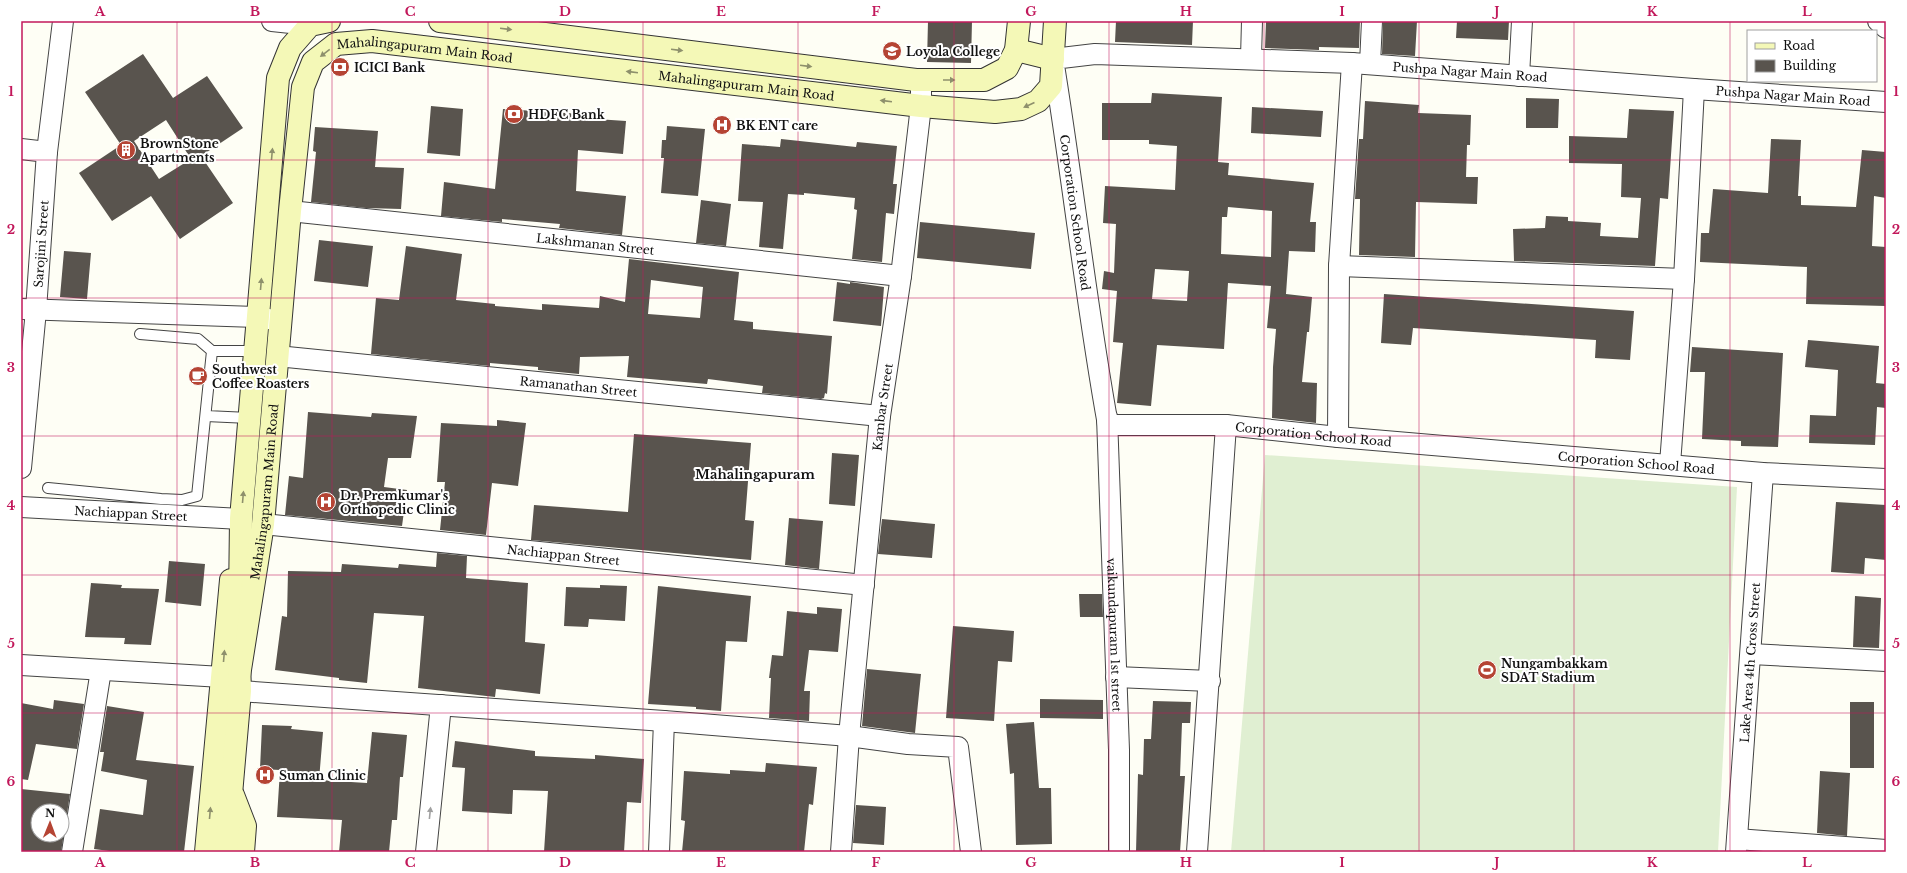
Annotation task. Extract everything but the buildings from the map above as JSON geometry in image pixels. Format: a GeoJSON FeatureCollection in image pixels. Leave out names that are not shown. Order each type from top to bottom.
{"type":"FeatureCollection","features":[{"type":"Feature","properties":{"kind":"main road"},"geometry":{"type":"LineString","coordinates":[[440,21],[921,80],[984,80],[1007,68],[1016,50],[1019,21]]}},
{"type":"Feature","properties":{"kind":"main road","name":"Mahalingapuram Main Road"},"geometry":{"type":"LineString","coordinates":[[234,681],[263,524],[290,211],[303,87],[313,62],[336,44],[372,42],[921,106],[995,112],[1021,109],[1038,102],[1051,86],[1055,21]]}},
{"type":"Feature","properties":{"kind":"main road","name":"Mahalingapuram Main Road"},"geometry":{"type":"LineString","coordinates":[[226,851],[245,826],[231,789],[241,519],[278,78],[290,48],[320,23]]}},
{"type":"Feature","properties":{"kind":"main road"},"geometry":{"type":"LineString","coordinates":[[1016,50],[1053,59]]}},
{"type":"Feature","properties":{"kind":"main road"},"geometry":{"type":"LineString","coordinates":[[226,851],[234,681]]}},
{"type":"Feature","properties":{"kind":"street","name":"Sarojini Street"},"geometry":{"type":"LineString","coordinates":[[21,468],[28,310],[63,21]]}},
{"type":"Feature","properties":{"kind":"street"},"geometry":{"type":"LineString","coordinates":[[272,21],[320,23]]}},
{"type":"Feature","properties":{"kind":"street"},"geometry":{"type":"LineString","coordinates":[[1251,58],[1252,21]]}},
{"type":"Feature","properties":{"kind":"street"},"geometry":{"type":"LineString","coordinates":[[1338,437],[1339,266],[1361,63],[1372,21]]}},
{"type":"Feature","properties":{"kind":"street"},"geometry":{"type":"LineString","coordinates":[[1519,76],[1522,21]]}},
{"type":"Feature","properties":{"kind":"street"},"geometry":{"type":"LineString","coordinates":[[1878,21],[1886,28]]}},
{"type":"Feature","properties":{"kind":"street","name":"Pushpa Nagar Main Road"},"geometry":{"type":"LineString","coordinates":[[1053,59],[1095,54],[1251,58],[1361,63],[1519,76],[1886,102]]}},
{"type":"Feature","properties":{"kind":"street","name":"Corporation School Road"},"geometry":{"type":"LineString","coordinates":[[1053,59],[1108,424],[1226,425],[1338,437],[1762,473],[1886,479]]}},
{"type":"Feature","properties":{"kind":"street","name":"Kambar Street"},"geometry":{"type":"LineString","coordinates":[[842,852],[850,736],[880,416],[901,276],[921,106],[921,80]]}},
{"type":"Feature","properties":{"kind":"street"},"geometry":{"type":"LineString","coordinates":[[1670,464],[1684,279],[1694,89]]}},
{"type":"Feature","properties":{"kind":"street"},"geometry":{"type":"LineString","coordinates":[[21,149],[47,152]]}},
{"type":"Feature","properties":{"kind":"street","name":"Lakshmanan Street"},"geometry":{"type":"LineString","coordinates":[[290,211],[901,276]]}},
{"type":"Feature","properties":{"kind":"street"},"geometry":{"type":"LineString","coordinates":[[1339,266],[1684,279]]}},
{"type":"Feature","properties":{"kind":"street"},"geometry":{"type":"LineString","coordinates":[[28,310],[258,317],[280,321]]}},
{"type":"Feature","properties":{"kind":"street","name":"Ramanathan Street"},"geometry":{"type":"LineString","coordinates":[[277,356],[880,416]]}},
{"type":"Feature","properties":{"kind":"street","name":"vaikundapuram 1st street"},"geometry":{"type":"LineString","coordinates":[[1107,417],[1119,750],[1119,852]]}},
{"type":"Feature","properties":{"kind":"street"},"geometry":{"type":"LineString","coordinates":[[1197,852],[1210,682],[1226,425]]}},
{"type":"Feature","properties":{"kind":"street","name":"Lake Area 4th Cross Street"},"geometry":{"type":"LineString","coordinates":[[1736,845],[1762,473]]}},
{"type":"Feature","properties":{"kind":"street","name":"Nachiappan Street"},"geometry":{"type":"LineString","coordinates":[[21,507],[241,519]]}},
{"type":"Feature","properties":{"kind":"street","name":"Nachiappan Street"},"geometry":{"type":"LineString","coordinates":[[263,524],[864,585]]}},
{"type":"Feature","properties":{"kind":"street"},"geometry":{"type":"LineString","coordinates":[[1750,654],[1886,661]]}},
{"type":"Feature","properties":{"kind":"street"},"geometry":{"type":"LineString","coordinates":[[21,665],[234,681],[441,705],[850,736],[908,744],[958,747],[971,852]]}},
{"type":"Feature","properties":{"kind":"street"},"geometry":{"type":"LineString","coordinates":[[72,852],[101,670]]}},
{"type":"Feature","properties":{"kind":"street"},"geometry":{"type":"LineString","coordinates":[[1116,677],[1210,682]]}},
{"type":"Feature","properties":{"kind":"street"},"geometry":{"type":"LineString","coordinates":[[426,852],[441,705]]}},
{"type":"Feature","properties":{"kind":"street"},"geometry":{"type":"LineString","coordinates":[[659,852],[664,721]]}},
{"type":"Feature","properties":{"kind":"street"},"geometry":{"type":"LineString","coordinates":[[1736,845],[1886,850]]}},
{"type":"Feature","properties":{"kind":"lane"},"geometry":{"type":"LineString","coordinates":[[140,334],[198,339],[212,351],[255,351]]}},
{"type":"Feature","properties":{"kind":"lane"},"geometry":{"type":"LineString","coordinates":[[48,488],[161,499],[182,500],[197,496],[212,351]]}},
{"type":"Feature","properties":{"kind":"lane"},"geometry":{"type":"LineString","coordinates":[[206,416],[249,418]]}},
{"type":"Feature","properties":{"kind":"green space","name":"Nungambakkam SDAT Stadium"},"geometry":{"type":"Polygon","coordinates":[[[1265,455],[1737,487],[1718,852],[1231,852],[1265,455]]]}},
{"type":"Feature","properties":{"kind":"place","name":"Loyola College"},"geometry":{"type":"Point","coordinates":[892,51]}},
{"type":"Feature","properties":{"kind":"place","name":"ICICI Bank"},"geometry":{"type":"Point","coordinates":[340,67]}},
{"type":"Feature","properties":{"kind":"place","name":"HDFC Bank"},"geometry":{"type":"Point","coordinates":[514,114]}},
{"type":"Feature","properties":{"kind":"place","name":"BK ENT care"},"geometry":{"type":"Point","coordinates":[722,125]}},
{"type":"Feature","properties":{"kind":"place","name":"BrownStone Apartments"},"geometry":{"type":"Point","coordinates":[126,150]}},
{"type":"Feature","properties":{"kind":"place","name":"Southwest Coffee Roasters"},"geometry":{"type":"Point","coordinates":[198,376]}},
{"type":"Feature","properties":{"kind":"place","name":"Dr. Premkumar's Orthopedic Clinic"},"geometry":{"type":"Point","coordinates":[326,502]}},
{"type":"Feature","properties":{"kind":"place","name":"Nungambakkam SDAT Stadium"},"geometry":{"type":"Point","coordinates":[1487,670]}},
{"type":"Feature","properties":{"kind":"place","name":"Suman Clinic"},"geometry":{"type":"Point","coordinates":[265,775]}},
{"type":"Feature","properties":{"kind":"district","name":"Mahalingapuram"},"geometry":{"type":"Point","coordinates":[755,474]}}]}
